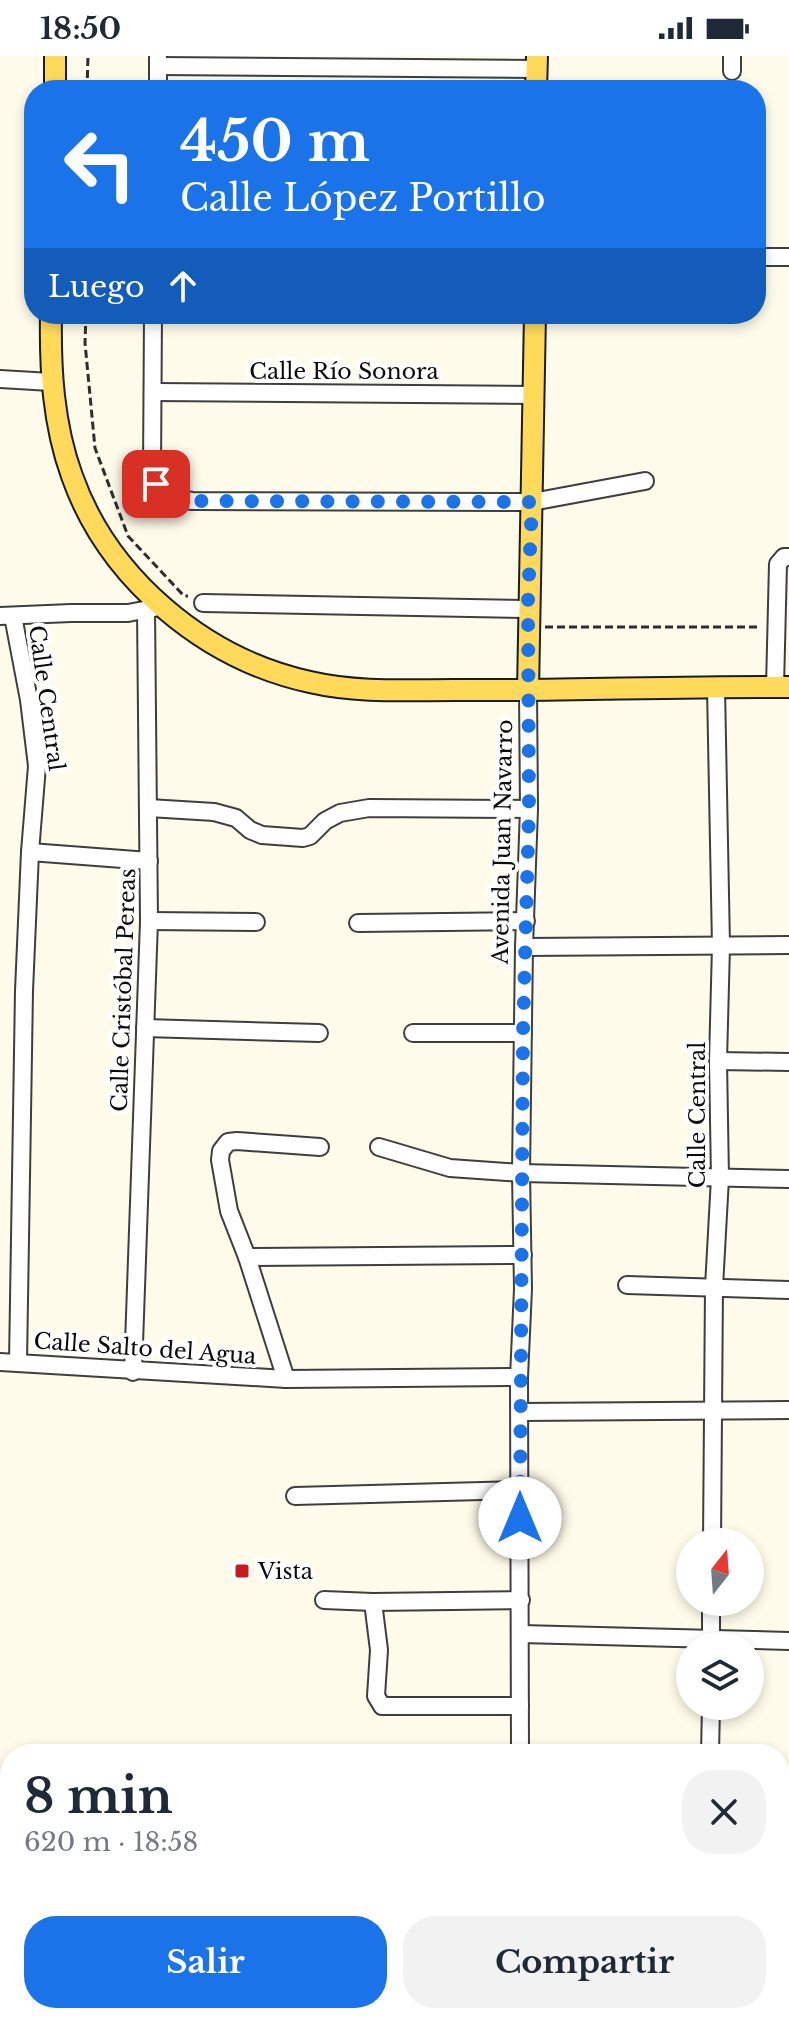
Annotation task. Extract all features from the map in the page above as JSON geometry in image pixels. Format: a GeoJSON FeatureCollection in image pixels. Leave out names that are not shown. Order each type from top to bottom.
{"type":"FeatureCollection","features":[{"type":"Feature","properties":{"kind":"main road"},"geometry":{"type":"LineString","coordinates":[[55,56],[55,80]]}},
{"type":"Feature","properties":{"kind":"main road"},"geometry":{"type":"LineString","coordinates":[[51,324],[51,382],[72,475],[100,532],[153,608],[255,665],[308,682],[360,689],[528,691],[782,687]]}},
{"type":"Feature","properties":{"kind":"main road","name":"Avenida Juan Navarro"},"geometry":{"type":"LineString","coordinates":[[528,691],[535,324]]}},
{"type":"Feature","properties":{"kind":"street"},"geometry":{"type":"LineString","coordinates":[[158,61],[536,62]]}},
{"type":"Feature","properties":{"kind":"street"},"geometry":{"type":"LineString","coordinates":[[766,257],[789,257]]}},
{"type":"Feature","properties":{"kind":"street"},"geometry":{"type":"LineString","coordinates":[[153,324],[153,478],[161,490],[170,496],[192,501],[532,502],[645,481]]}},
{"type":"Feature","properties":{"kind":"street"},"geometry":{"type":"LineString","coordinates":[[0,379],[51,382]]}},
{"type":"Feature","properties":{"kind":"street","name":"Calle Río Sonora"},"geometry":{"type":"LineString","coordinates":[[154,392],[534,395]]}},
{"type":"Feature","properties":{"kind":"street"},"geometry":{"type":"LineString","coordinates":[[782,687],[778,564],[784,557],[789,557]]}},
{"type":"Feature","properties":{"kind":"street"},"geometry":{"type":"LineString","coordinates":[[201,600],[528,609]]}},
{"type":"Feature","properties":{"kind":"street"},"geometry":{"type":"LineString","coordinates":[[7,616],[128,613],[153,608]]}},
{"type":"Feature","properties":{"kind":"street","name":"Calle Cristóbal Pereas"},"geometry":{"type":"LineString","coordinates":[[133,1372],[149,921],[153,608]]}},
{"type":"Feature","properties":{"kind":"street","name":"Calle Central"},"geometry":{"type":"LineString","coordinates":[[7,616],[37,766],[30,852],[18,1231],[18,1362]]}},
{"type":"Feature","properties":{"kind":"street","name":"Calle Central"},"geometry":{"type":"LineString","coordinates":[[712,1528],[714,1287],[720,1178],[718,1061],[721,946],[716,688]]}},
{"type":"Feature","properties":{"kind":"street","name":"Avenida Juan Navarro"},"geometry":{"type":"LineString","coordinates":[[520,1744],[519,1377],[523,1255],[524,947],[529,809],[528,691]]}},
{"type":"Feature","properties":{"kind":"street"},"geometry":{"type":"LineString","coordinates":[[149,808],[214,812],[236,818],[262,835],[303,838],[310,836],[325,821],[346,811],[369,808],[529,809]]}},
{"type":"Feature","properties":{"kind":"street"},"geometry":{"type":"LineString","coordinates":[[30,852],[149,861]]}},
{"type":"Feature","properties":{"kind":"street"},"geometry":{"type":"LineString","coordinates":[[149,921],[256,922]]}},
{"type":"Feature","properties":{"kind":"street"},"geometry":{"type":"LineString","coordinates":[[358,923],[526,921]]}},
{"type":"Feature","properties":{"kind":"street"},"geometry":{"type":"LineString","coordinates":[[524,947],[789,945]]}},
{"type":"Feature","properties":{"kind":"street"},"geometry":{"type":"LineString","coordinates":[[145,1028],[319,1033]]}},
{"type":"Feature","properties":{"kind":"street"},"geometry":{"type":"LineString","coordinates":[[413,1033],[523,1033]]}},
{"type":"Feature","properties":{"kind":"street"},"geometry":{"type":"LineString","coordinates":[[718,1061],[789,1062]]}},
{"type":"Feature","properties":{"kind":"street"},"geometry":{"type":"LineString","coordinates":[[286,1379],[229,1211],[220,1160],[223,1147],[228,1142],[320,1147]]}},
{"type":"Feature","properties":{"kind":"street"},"geometry":{"type":"LineString","coordinates":[[379,1147],[450,1168],[521,1173],[789,1179]]}},
{"type":"Feature","properties":{"kind":"street"},"geometry":{"type":"LineString","coordinates":[[247,1257],[523,1255]]}},
{"type":"Feature","properties":{"kind":"street"},"geometry":{"type":"LineString","coordinates":[[627,1285],[789,1290]]}},
{"type":"Feature","properties":{"kind":"street","name":"Calle Salto del Agua"},"geometry":{"type":"LineString","coordinates":[[0,1362],[286,1379],[519,1377]]}},
{"type":"Feature","properties":{"kind":"street"},"geometry":{"type":"LineString","coordinates":[[520,1412],[789,1410]]}},
{"type":"Feature","properties":{"kind":"street"},"geometry":{"type":"LineString","coordinates":[[295,1496],[520,1490]]}},
{"type":"Feature","properties":{"kind":"street"},"geometry":{"type":"LineString","coordinates":[[324,1600],[521,1600]]}},
{"type":"Feature","properties":{"kind":"street"},"geometry":{"type":"LineString","coordinates":[[373,1602],[379,1650],[376,1696],[382,1706],[520,1706]]}},
{"type":"Feature","properties":{"kind":"street"},"geometry":{"type":"LineString","coordinates":[[521,1634],[676,1642]]}},
{"type":"Feature","properties":{"kind":"street"},"geometry":{"type":"LineString","coordinates":[[764,1642],[789,1641]]}},
{"type":"Feature","properties":{"kind":"street"},"geometry":{"type":"LineString","coordinates":[[710,1744],[711,1720]]}},
{"type":"Feature","properties":{"kind":"path"},"geometry":{"type":"LineString","coordinates":[[87,80],[88,56]]}},
{"type":"Feature","properties":{"kind":"path"},"geometry":{"type":"LineString","coordinates":[[86,324],[95,448],[128,536],[184,596],[201,600]]}},
{"type":"Feature","properties":{"kind":"path"},"geometry":{"type":"LineString","coordinates":[[545,627],[781,619]]}},
{"type":"Feature","properties":{"kind":"place","name":"Vista"},"geometry":{"type":"Point","coordinates":[242,1571]}},
{"type":"Feature","properties":{"kind":"route"},"geometry":{"type":"LineString","coordinates":[[156,484],[170,496],[192,501],[532,502],[521,1173],[520,1518]]}}]}
